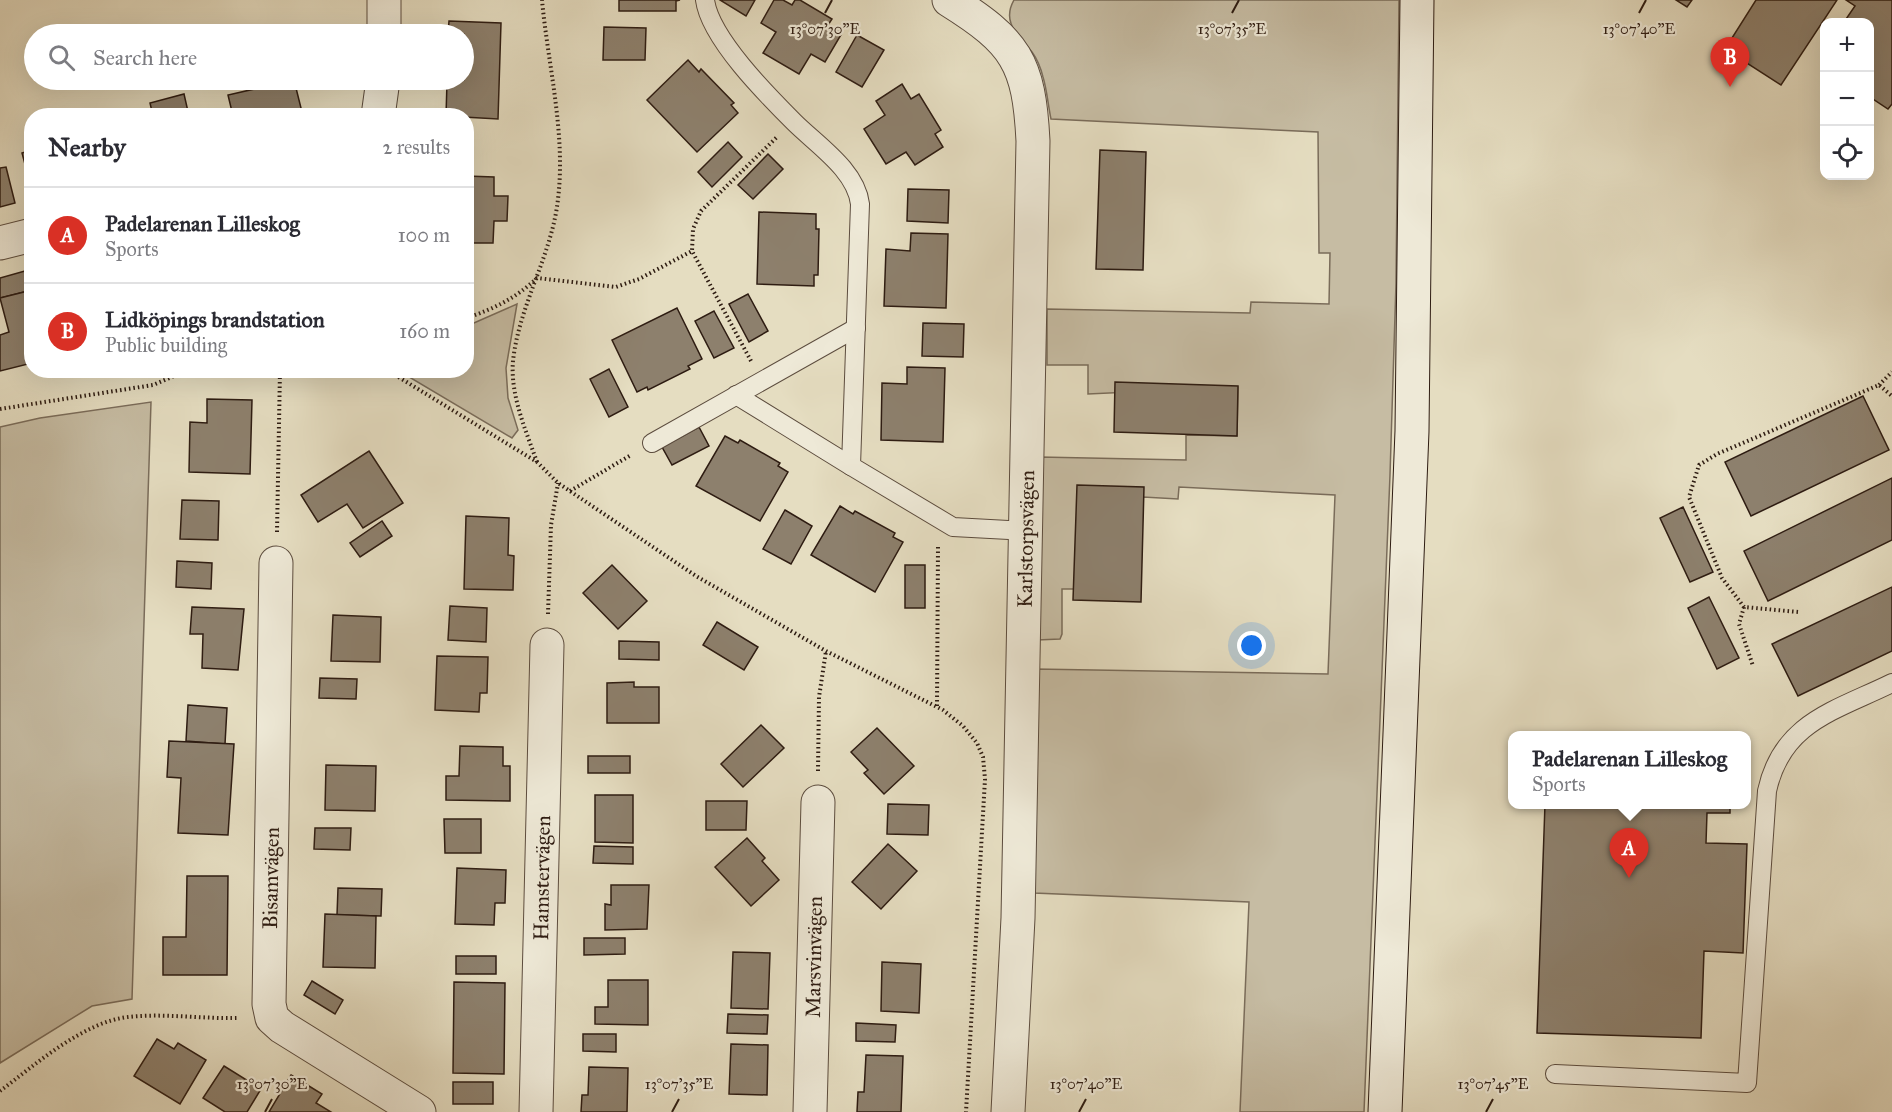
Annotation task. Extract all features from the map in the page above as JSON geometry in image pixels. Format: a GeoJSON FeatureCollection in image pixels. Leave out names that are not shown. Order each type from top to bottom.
{"type":"FeatureCollection","features":[{"type":"Feature","properties":{"kind":"street"},"geometry":{"type":"LineString","coordinates":[[384,0],[384,24]]}},
{"type":"Feature","properties":{"kind":"street","name":"Karlstorpsvägen"},"geometry":{"type":"LineString","coordinates":[[949,0],[983,9],[1021,64],[1028,85],[1032,114],[1018,918],[1008,1112]]}},
{"type":"Feature","properties":{"kind":"street"},"geometry":{"type":"LineString","coordinates":[[1385,1112],[1412,431],[1417,0]]}},
{"type":"Feature","properties":{"kind":"street"},"geometry":{"type":"LineString","coordinates":[[379,108],[382,90]]}},
{"type":"Feature","properties":{"kind":"street"},"geometry":{"type":"LineString","coordinates":[[0,243],[24,237]]}},
{"type":"Feature","properties":{"kind":"street","name":"Bisamvägen"},"geometry":{"type":"LineString","coordinates":[[272,1017],[268,1004],[276,563]]}},
{"type":"Feature","properties":{"kind":"street","name":"Hamstervägen"},"geometry":{"type":"LineString","coordinates":[[536,1112],[547,645]]}},
{"type":"Feature","properties":{"kind":"street","name":"Marsvinvägen"},"geometry":{"type":"LineString","coordinates":[[810,1112],[818,802]]}},
{"type":"Feature","properties":{"kind":"street"},"geometry":{"type":"LineString","coordinates":[[272,1017],[282,1027],[418,1112]]}},
{"type":"Feature","properties":{"kind":"lane"},"geometry":{"type":"LineString","coordinates":[[705,0],[708,14],[718,35],[793,121],[822,147],[857,191],[860,204],[851,466]]}},
{"type":"Feature","properties":{"kind":"lane"},"geometry":{"type":"LineString","coordinates":[[652,443],[856,328]]}},
{"type":"Feature","properties":{"kind":"lane"},"geometry":{"type":"LineString","coordinates":[[736,395],[953,527],[1026,531]]}},
{"type":"Feature","properties":{"kind":"lane"},"geometry":{"type":"LineString","coordinates":[[1555,1074],[1747,1083],[1767,791],[1772,767],[1788,741],[1813,721],[1892,683]]}},
{"type":"Feature","properties":{"kind":"path"},"geometry":{"type":"LineString","coordinates":[[537,462],[516,396],[513,363],[519,331],[537,278],[558,200],[560,160],[542,0]]}},
{"type":"Feature","properties":{"kind":"path"},"geometry":{"type":"LineString","coordinates":[[761,380],[692,251],[693,229],[702,211],[793,121]]}},
{"type":"Feature","properties":{"kind":"path"},"geometry":{"type":"LineString","coordinates":[[474,315],[492,309],[520,294],[537,278],[616,287],[639,279],[692,251]]}},
{"type":"Feature","properties":{"kind":"path"},"geometry":{"type":"LineString","coordinates":[[1798,612],[1744,607],[1722,578],[1689,496],[1699,465],[1717,454],[1880,385],[1892,372]]}},
{"type":"Feature","properties":{"kind":"path"},"geometry":{"type":"LineString","coordinates":[[0,409],[153,385],[169,378]]}},
{"type":"Feature","properties":{"kind":"path"},"geometry":{"type":"LineString","coordinates":[[276,563],[280,378]]}},
{"type":"Feature","properties":{"kind":"path"},"geometry":{"type":"LineString","coordinates":[[400,378],[537,462],[558,483],[696,576],[826,651],[937,706],[963,726],[977,743],[983,757],[985,779],[966,1112]]}},
{"type":"Feature","properties":{"kind":"path"},"geometry":{"type":"LineString","coordinates":[[1880,385],[1892,396]]}},
{"type":"Feature","properties":{"kind":"path"},"geometry":{"type":"LineString","coordinates":[[570,491],[652,443]]}},
{"type":"Feature","properties":{"kind":"path"},"geometry":{"type":"LineString","coordinates":[[547,645],[551,525],[558,483]]}},
{"type":"Feature","properties":{"kind":"path"},"geometry":{"type":"LineString","coordinates":[[937,706],[939,519]]}},
{"type":"Feature","properties":{"kind":"path"},"geometry":{"type":"LineString","coordinates":[[1744,607],[1739,624],[1753,666]]}},
{"type":"Feature","properties":{"kind":"path"},"geometry":{"type":"LineString","coordinates":[[818,802],[819,697],[826,651]]}},
{"type":"Feature","properties":{"kind":"path"},"geometry":{"type":"LineString","coordinates":[[0,1091],[66,1043],[93,1029],[126,1017],[272,1017]]}},
{"type":"Feature","properties":{"kind":"shaded area"},"geometry":{"type":"Polygon","coordinates":[[[1014,0],[1399,0],[1396,283],[1390,475],[1364,1112],[1240,1112],[1249,902],[1034,893],[1035,669],[1328,674],[1335,495],[1179,487],[1178,499],[1143,497],[1074,589],[1062,589],[1060,639],[1037,640],[1040,457],[1186,460],[1186,435],[1237,436],[1238,387],[1088,394],[1088,365],[1047,365],[1047,309],[1250,313],[1251,302],[1329,304],[1330,253],[1319,253],[1318,132],[1051,119],[1039,64],[1011,22],[1010,15],[1014,0]]]}},
{"type":"Feature","properties":{"kind":"shaded area"},"geometry":{"type":"Polygon","coordinates":[[[517,304],[506,368],[508,398],[518,430],[512,438],[411,378],[474,378],[474,323],[517,304]]]}},
{"type":"Feature","properties":{"kind":"shaded area"},"geometry":{"type":"Polygon","coordinates":[[[151,402],[132,999],[92,1006],[0,1063],[0,427],[40,418],[151,402]]]}},
{"type":"Feature","properties":{"kind":"building"},"geometry":{"type":"Polygon","coordinates":[[[619,0],[680,0],[676,1],[676,11],[619,11],[619,0]]]}},
{"type":"Feature","properties":{"kind":"building"},"geometry":{"type":"Polygon","coordinates":[[[720,0],[755,0],[746,16],[720,0]]]}},
{"type":"Feature","properties":{"kind":"building"},"geometry":{"type":"Polygon","coordinates":[[[774,0],[783,0],[792,5],[795,0],[800,0],[832,19],[828,25],[842,33],[825,62],[811,54],[799,74],[763,53],[776,32],[761,23],[774,0]]]}},
{"type":"Feature","properties":{"kind":"building"},"geometry":{"type":"Polygon","coordinates":[[[1676,0],[1692,0],[1687,7],[1676,0]]]}},
{"type":"Feature","properties":{"kind":"building"},"geometry":{"type":"Polygon","coordinates":[[[1756,0],[1837,0],[1825,18],[1820,18],[1820,26],[1781,85],[1725,49],[1756,0]]]}},
{"type":"Feature","properties":{"kind":"building"},"geometry":{"type":"Polygon","coordinates":[[[1846,0],[1892,0],[1892,104],[1888,109],[1874,100],[1874,18],[1847,18],[1855,6],[1846,0]]]}},
{"type":"Feature","properties":{"kind":"building"},"geometry":{"type":"Polygon","coordinates":[[[449,21],[501,23],[498,119],[474,118],[474,108],[446,108],[447,90],[474,90],[474,24],[449,24],[449,21]]]}},
{"type":"Feature","properties":{"kind":"building"},"geometry":{"type":"Polygon","coordinates":[[[604,27],[646,28],[645,60],[603,60],[604,27]]]}},
{"type":"Feature","properties":{"kind":"building"},"geometry":{"type":"Polygon","coordinates":[[[857,35],[884,50],[862,87],[836,72],[857,35]]]}},
{"type":"Feature","properties":{"kind":"building"},"geometry":{"type":"Polygon","coordinates":[[[688,60],[699,72],[701,69],[734,103],[731,105],[738,113],[697,152],[647,100],[688,60]]]}},
{"type":"Feature","properties":{"kind":"building"},"geometry":{"type":"Polygon","coordinates":[[[902,84],[911,99],[919,94],[941,130],[935,134],[943,147],[915,165],[906,152],[886,164],[864,129],[885,115],[876,101],[902,84]]]}},
{"type":"Feature","properties":{"kind":"building"},"geometry":{"type":"Polygon","coordinates":[[[250,90],[296,90],[301,108],[231,108],[228,95],[250,90]]]}},
{"type":"Feature","properties":{"kind":"building"},"geometry":{"type":"Polygon","coordinates":[[[184,94],[187,108],[151,108],[150,103],[184,94]]]}},
{"type":"Feature","properties":{"kind":"building"},"geometry":{"type":"Polygon","coordinates":[[[728,142],[742,157],[712,187],[698,172],[728,142]]]}},
{"type":"Feature","properties":{"kind":"building"},"geometry":{"type":"Polygon","coordinates":[[[1100,150],[1146,152],[1143,270],[1096,269],[1100,150]]]}},
{"type":"Feature","properties":{"kind":"building"},"geometry":{"type":"Polygon","coordinates":[[[768,154],[783,169],[753,199],[738,185],[768,154]]]}},
{"type":"Feature","properties":{"kind":"building"},"geometry":{"type":"Polygon","coordinates":[[[6,167],[15,203],[0,207],[0,168],[6,167]]]}},
{"type":"Feature","properties":{"kind":"building"},"geometry":{"type":"Polygon","coordinates":[[[474,176],[494,177],[494,196],[508,196],[507,221],[494,221],[493,243],[474,243],[474,176]]]}},
{"type":"Feature","properties":{"kind":"building"},"geometry":{"type":"Polygon","coordinates":[[[908,189],[949,190],[948,223],[907,221],[908,189]]]}},
{"type":"Feature","properties":{"kind":"building"},"geometry":{"type":"Polygon","coordinates":[[[759,212],[816,214],[816,229],[819,229],[818,275],[814,275],[814,286],[757,284],[759,212]]]}},
{"type":"Feature","properties":{"kind":"building"},"geometry":{"type":"Polygon","coordinates":[[[911,233],[948,234],[946,308],[884,306],[886,249],[910,251],[911,233]]]}},
{"type":"Feature","properties":{"kind":"building"},"geometry":{"type":"Polygon","coordinates":[[[24,271],[24,292],[0,298],[0,278],[24,271]]]}},
{"type":"Feature","properties":{"kind":"building"},"geometry":{"type":"Polygon","coordinates":[[[24,292],[24,365],[0,371],[0,335],[9,332],[0,298],[24,292]]]}},
{"type":"Feature","properties":{"kind":"building"},"geometry":{"type":"Polygon","coordinates":[[[748,294],[768,331],[749,342],[729,304],[748,294]]]}},
{"type":"Feature","properties":{"kind":"building"},"geometry":{"type":"Polygon","coordinates":[[[677,308],[702,359],[688,366],[690,369],[648,390],[647,387],[637,392],[612,340],[677,308]]]}},
{"type":"Feature","properties":{"kind":"building"},"geometry":{"type":"Polygon","coordinates":[[[714,311],[734,348],[714,358],[695,321],[714,311]]]}},
{"type":"Feature","properties":{"kind":"building"},"geometry":{"type":"Polygon","coordinates":[[[923,323],[964,324],[963,357],[922,356],[923,323]]]}},
{"type":"Feature","properties":{"kind":"building"},"geometry":{"type":"Polygon","coordinates":[[[907,367],[945,368],[943,442],[881,440],[882,383],[907,384],[907,367]]]}},
{"type":"Feature","properties":{"kind":"building"},"geometry":{"type":"Polygon","coordinates":[[[609,369],[628,407],[609,417],[590,379],[609,369]]]}},
{"type":"Feature","properties":{"kind":"building"},"geometry":{"type":"Polygon","coordinates":[[[1115,382],[1238,386],[1237,436],[1114,432],[1115,382]]]}},
{"type":"Feature","properties":{"kind":"building"},"geometry":{"type":"Polygon","coordinates":[[[1863,396],[1889,450],[1751,516],[1725,462],[1863,396]]]}},
{"type":"Feature","properties":{"kind":"building"},"geometry":{"type":"Polygon","coordinates":[[[207,399],[252,400],[250,474],[189,472],[190,422],[207,423],[207,399]]]}},
{"type":"Feature","properties":{"kind":"building"},"geometry":{"type":"Polygon","coordinates":[[[699,427],[709,446],[672,465],[662,447],[699,427]]]}},
{"type":"Feature","properties":{"kind":"building"},"geometry":{"type":"Polygon","coordinates":[[[725,436],[738,443],[740,440],[780,463],[778,466],[788,472],[760,521],[696,486],[725,436]]]}},
{"type":"Feature","properties":{"kind":"building"},"geometry":{"type":"Polygon","coordinates":[[[369,451],[403,503],[363,528],[347,504],[318,522],[301,495],[369,451]]]}},
{"type":"Feature","properties":{"kind":"building"},"geometry":{"type":"Polygon","coordinates":[[[1892,478],[1892,540],[1768,601],[1744,551],[1892,478]]]}},
{"type":"Feature","properties":{"kind":"building"},"geometry":{"type":"Polygon","coordinates":[[[1077,485],[1144,487],[1141,602],[1073,600],[1077,485]]]}},
{"type":"Feature","properties":{"kind":"building"},"geometry":{"type":"Polygon","coordinates":[[[182,500],[219,501],[218,540],[180,539],[182,500]]]}},
{"type":"Feature","properties":{"kind":"building"},"geometry":{"type":"Polygon","coordinates":[[[840,506],[853,514],[855,511],[895,533],[893,537],[903,542],[875,592],[811,555],[840,506]]]}},
{"type":"Feature","properties":{"kind":"building"},"geometry":{"type":"Polygon","coordinates":[[[1683,507],[1713,572],[1690,582],[1660,518],[1683,507]]]}},
{"type":"Feature","properties":{"kind":"building"},"geometry":{"type":"Polygon","coordinates":[[[785,510],[812,526],[791,564],[763,549],[785,510]]]}},
{"type":"Feature","properties":{"kind":"building"},"geometry":{"type":"Polygon","coordinates":[[[466,516],[509,518],[508,555],[514,556],[513,590],[464,589],[466,516]]]}},
{"type":"Feature","properties":{"kind":"building"},"geometry":{"type":"Polygon","coordinates":[[[382,521],[392,536],[360,557],[350,543],[382,521]]]}},
{"type":"Feature","properties":{"kind":"building"},"geometry":{"type":"Polygon","coordinates":[[[177,561],[212,563],[211,589],[176,587],[177,561]]]}},
{"type":"Feature","properties":{"kind":"building"},"geometry":{"type":"Polygon","coordinates":[[[612,565],[647,601],[618,629],[583,593],[612,565]]]}},
{"type":"Feature","properties":{"kind":"building"},"geometry":{"type":"Polygon","coordinates":[[[905,565],[925,565],[925,608],[905,608],[905,565]]]}},
{"type":"Feature","properties":{"kind":"building"},"geometry":{"type":"Polygon","coordinates":[[[1892,587],[1892,651],[1798,696],[1772,644],[1892,587]]]}},
{"type":"Feature","properties":{"kind":"building"},"geometry":{"type":"Polygon","coordinates":[[[1709,597],[1739,658],[1717,669],[1688,608],[1709,597]]]}},
{"type":"Feature","properties":{"kind":"building"},"geometry":{"type":"Polygon","coordinates":[[[450,606],[487,608],[486,642],[448,640],[450,606]]]}},
{"type":"Feature","properties":{"kind":"building"},"geometry":{"type":"Polygon","coordinates":[[[192,607],[244,609],[238,670],[202,668],[203,634],[190,634],[192,607]]]}},
{"type":"Feature","properties":{"kind":"building"},"geometry":{"type":"Polygon","coordinates":[[[333,615],[381,617],[380,662],[331,661],[333,615]]]}},
{"type":"Feature","properties":{"kind":"building"},"geometry":{"type":"Polygon","coordinates":[[[717,622],[758,647],[744,670],[703,645],[717,622]]]}},
{"type":"Feature","properties":{"kind":"building"},"geometry":{"type":"Polygon","coordinates":[[[619,641],[659,642],[659,660],[619,659],[619,641]]]}},
{"type":"Feature","properties":{"kind":"building"},"geometry":{"type":"Polygon","coordinates":[[[437,656],[488,657],[487,693],[480,693],[479,712],[435,710],[437,656]]]}},
{"type":"Feature","properties":{"kind":"building"},"geometry":{"type":"Polygon","coordinates":[[[320,678],[357,679],[356,699],[319,698],[320,678]]]}},
{"type":"Feature","properties":{"kind":"building"},"geometry":{"type":"Polygon","coordinates":[[[634,682],[634,687],[659,687],[659,723],[607,723],[607,683],[634,682]]]}},
{"type":"Feature","properties":{"kind":"building"},"geometry":{"type":"Polygon","coordinates":[[[188,705],[227,708],[225,744],[186,741],[188,705]]]}},
{"type":"Feature","properties":{"kind":"building"},"geometry":{"type":"Polygon","coordinates":[[[761,725],[784,748],[743,787],[721,764],[761,725]]]}},
{"type":"Feature","properties":{"kind":"building"},"geometry":{"type":"Polygon","coordinates":[[[877,728],[914,766],[884,794],[864,773],[868,770],[851,752],[877,728]]]}},
{"type":"Feature","properties":{"kind":"building"},"geometry":{"type":"Polygon","coordinates":[[[169,741],[234,744],[228,835],[178,833],[181,778],[167,777],[169,741]]]}},
{"type":"Feature","properties":{"kind":"building"},"geometry":{"type":"Polygon","coordinates":[[[460,746],[503,747],[503,766],[510,766],[510,801],[446,800],[446,776],[459,776],[460,746]]]}},
{"type":"Feature","properties":{"kind":"building"},"geometry":{"type":"Polygon","coordinates":[[[588,756],[630,756],[630,773],[588,773],[588,756]]]}},
{"type":"Feature","properties":{"kind":"building"},"geometry":{"type":"Polygon","coordinates":[[[326,765],[376,766],[375,811],[325,810],[326,765]]]}},
{"type":"Feature","properties":{"kind":"building"},"geometry":{"type":"Polygon","coordinates":[[[595,795],[633,795],[633,843],[595,842],[595,795]]]}},
{"type":"Feature","properties":{"kind":"building"},"geometry":{"type":"Polygon","coordinates":[[[706,801],[747,801],[746,830],[706,830],[706,801]]]}},
{"type":"Feature","properties":{"kind":"building"},"geometry":{"type":"Polygon","coordinates":[[[888,804],[929,805],[928,835],[887,834],[888,804]]]}},
{"type":"Feature","properties":{"kind":"building"},"geometry":{"type":"Polygon","coordinates":[[[1545,809],[1730,809],[1730,813],[1707,813],[1706,843],[1747,844],[1743,953],[1704,951],[1701,1038],[1537,1033],[1545,809]]]}},
{"type":"Feature","properties":{"kind":"building"},"geometry":{"type":"Polygon","coordinates":[[[444,819],[481,819],[481,853],[445,853],[444,819]]]}},
{"type":"Feature","properties":{"kind":"building"},"geometry":{"type":"Polygon","coordinates":[[[315,828],[351,828],[350,850],[314,849],[315,828]]]}},
{"type":"Feature","properties":{"kind":"building"},"geometry":{"type":"Polygon","coordinates":[[[747,838],[765,858],[762,861],[779,880],[751,906],[715,867],[747,838]]]}},
{"type":"Feature","properties":{"kind":"building"},"geometry":{"type":"Polygon","coordinates":[[[888,844],[917,871],[881,909],[852,882],[888,844]]]}},
{"type":"Feature","properties":{"kind":"building"},"geometry":{"type":"Polygon","coordinates":[[[594,846],[633,847],[633,864],[593,863],[594,846]]]}},
{"type":"Feature","properties":{"kind":"building"},"geometry":{"type":"Polygon","coordinates":[[[457,868],[506,870],[505,903],[495,903],[494,925],[455,924],[457,868]]]}},
{"type":"Feature","properties":{"kind":"building"},"geometry":{"type":"Polygon","coordinates":[[[187,876],[228,876],[227,975],[163,975],[163,937],[186,937],[187,876]]]}},
{"type":"Feature","properties":{"kind":"building"},"geometry":{"type":"Polygon","coordinates":[[[611,885],[649,885],[647,929],[605,930],[605,904],[611,905],[611,885]]]}},
{"type":"Feature","properties":{"kind":"building"},"geometry":{"type":"Polygon","coordinates":[[[338,888],[382,889],[381,916],[337,915],[338,888]]]}},
{"type":"Feature","properties":{"kind":"building"},"geometry":{"type":"Polygon","coordinates":[[[325,914],[376,916],[375,968],[323,967],[325,914]]]}},
{"type":"Feature","properties":{"kind":"building"},"geometry":{"type":"Polygon","coordinates":[[[584,938],[625,938],[625,954],[584,955],[584,938]]]}},
{"type":"Feature","properties":{"kind":"building"},"geometry":{"type":"Polygon","coordinates":[[[733,952],[770,953],[768,1009],[731,1008],[733,952]]]}},
{"type":"Feature","properties":{"kind":"building"},"geometry":{"type":"Polygon","coordinates":[[[456,956],[496,956],[496,974],[456,974],[456,956]]]}},
{"type":"Feature","properties":{"kind":"building"},"geometry":{"type":"Polygon","coordinates":[[[882,962],[921,964],[919,1013],[881,1011],[882,962]]]}},
{"type":"Feature","properties":{"kind":"building"},"geometry":{"type":"Polygon","coordinates":[[[608,980],[648,980],[648,1025],[595,1024],[595,1007],[608,1007],[608,980]]]}},
{"type":"Feature","properties":{"kind":"building"},"geometry":{"type":"Polygon","coordinates":[[[312,981],[343,1000],[335,1014],[304,995],[312,981]]]}},
{"type":"Feature","properties":{"kind":"building"},"geometry":{"type":"Polygon","coordinates":[[[454,982],[505,983],[504,1074],[453,1073],[454,982]]]}},
{"type":"Feature","properties":{"kind":"building"},"geometry":{"type":"Polygon","coordinates":[[[728,1014],[768,1015],[767,1034],[727,1033],[728,1014]]]}},
{"type":"Feature","properties":{"kind":"building"},"geometry":{"type":"Polygon","coordinates":[[[856,1023],[896,1025],[895,1042],[856,1041],[856,1023]]]}},
{"type":"Feature","properties":{"kind":"building"},"geometry":{"type":"Polygon","coordinates":[[[583,1034],[616,1034],[616,1052],[583,1051],[583,1034]]]}},
{"type":"Feature","properties":{"kind":"building"},"geometry":{"type":"Polygon","coordinates":[[[157,1039],[174,1049],[178,1043],[206,1060],[180,1104],[134,1076],[157,1039]]]}},
{"type":"Feature","properties":{"kind":"building"},"geometry":{"type":"Polygon","coordinates":[[[731,1044],[768,1045],[767,1095],[729,1094],[731,1044]]]}},
{"type":"Feature","properties":{"kind":"building"},"geometry":{"type":"Polygon","coordinates":[[[866,1055],[903,1056],[901,1112],[857,1112],[858,1092],[864,1092],[866,1055]]]}},
{"type":"Feature","properties":{"kind":"building"},"geometry":{"type":"Polygon","coordinates":[[[224,1066],[261,1089],[247,1112],[225,1112],[203,1098],[224,1066]]]}},
{"type":"Feature","properties":{"kind":"building"},"geometry":{"type":"Polygon","coordinates":[[[589,1067],[628,1068],[627,1112],[581,1112],[582,1095],[588,1095],[589,1067]]]}},
{"type":"Feature","properties":{"kind":"building"},"geometry":{"type":"Polygon","coordinates":[[[291,1075],[322,1094],[316,1103],[331,1112],[269,1112],[291,1075]]]}},
{"type":"Feature","properties":{"kind":"building"},"geometry":{"type":"Polygon","coordinates":[[[453,1082],[493,1082],[493,1104],[453,1104],[453,1082]]]}},
{"type":"Feature","properties":{"kind":"place","name":"Lidköpings brandstation"},"geometry":{"type":"Point","coordinates":[1730,87]}},
{"type":"Feature","properties":{"kind":"place","name":"Padelarenan Lilleskog"},"geometry":{"type":"Point","coordinates":[1629,878]}}]}
